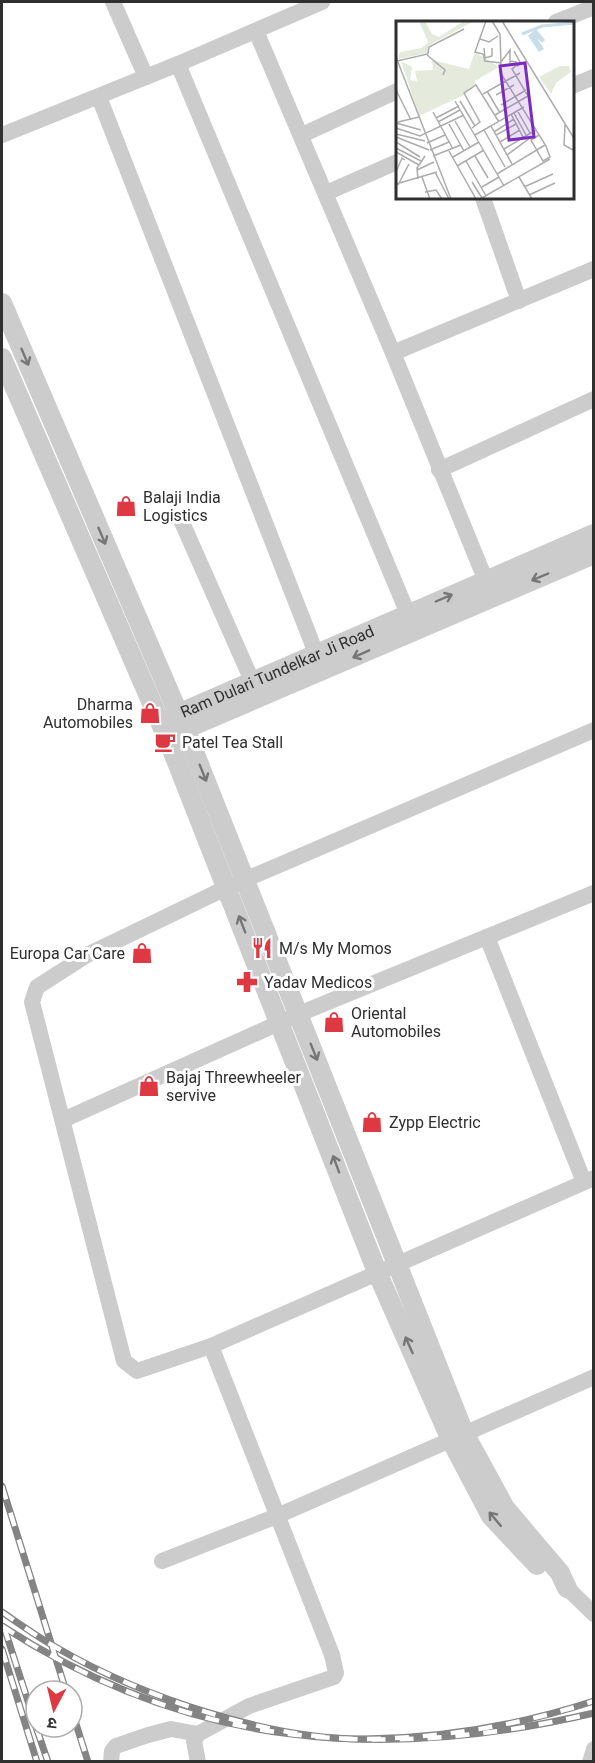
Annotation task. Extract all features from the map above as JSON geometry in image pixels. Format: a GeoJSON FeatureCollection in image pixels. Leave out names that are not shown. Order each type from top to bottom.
{"type":"FeatureCollection","features":[{"type":"Feature","properties":{"kind":"street"},"geometry":{"type":"LineString","coordinates":[[113,2],[146,77]]}},
{"type":"Feature","properties":{"kind":"street"},"geometry":{"type":"LineString","coordinates":[[2,135],[99,97],[322,2]]}},
{"type":"Feature","properties":{"kind":"street"},"geometry":{"type":"LineString","coordinates":[[559,21],[594,7]]}},
{"type":"Feature","properties":{"kind":"street"},"geometry":{"type":"LineString","coordinates":[[256,31],[302,135],[489,589]]}},
{"type":"Feature","properties":{"kind":"street"},"geometry":{"type":"LineString","coordinates":[[178,64],[408,614]]}},
{"type":"Feature","properties":{"kind":"street"},"geometry":{"type":"LineString","coordinates":[[574,86],[594,77]]}},
{"type":"Feature","properties":{"kind":"street"},"geometry":{"type":"LineString","coordinates":[[302,135],[396,91]]}},
{"type":"Feature","properties":{"kind":"street"},"geometry":{"type":"LineString","coordinates":[[99,97],[319,662]]}},
{"type":"Feature","properties":{"kind":"street"},"geometry":{"type":"LineString","coordinates":[[326,193],[396,162]]}},
{"type":"Feature","properties":{"kind":"street"},"geometry":{"type":"LineString","coordinates":[[484,200],[519,300]]}},
{"type":"Feature","properties":{"kind":"street"},"geometry":{"type":"LineString","coordinates":[[393,353],[594,269]]}},
{"type":"Feature","properties":{"kind":"street"},"geometry":{"type":"LineString","coordinates":[[2,303],[181,722],[281,1023],[377,1272],[457,1437],[506,1508],[560,1573],[567,1588],[594,1614]]}},
{"type":"Feature","properties":{"kind":"street"},"geometry":{"type":"LineString","coordinates":[[2,358],[163,728],[299,1014],[397,1263],[457,1437]]}},
{"type":"Feature","properties":{"kind":"street"},"geometry":{"type":"LineString","coordinates":[[439,470],[594,399]]}},
{"type":"Feature","properties":{"kind":"street"},"geometry":{"type":"LineString","coordinates":[[181,520],[256,690]]}},
{"type":"Feature","properties":{"kind":"street","name":"Ram Dulari Tundelkar Ji Road"},"geometry":{"type":"LineString","coordinates":[[163,728],[489,589],[594,534]]}},
{"type":"Feature","properties":{"kind":"street","name":"Ram Dulari Tundelkar Ji Road"},"geometry":{"type":"LineString","coordinates":[[319,662],[408,614],[594,554]]}},
{"type":"Feature","properties":{"kind":"street"},"geometry":{"type":"LineString","coordinates":[[487,937],[589,1180],[211,1346],[144,1371],[130,1368],[124,1361],[32,1002],[37,987],[87,955],[236,883],[594,730]]}},
{"type":"Feature","properties":{"kind":"street"},"geometry":{"type":"LineString","coordinates":[[63,1120],[299,1014],[594,893]]}},
{"type":"Feature","properties":{"kind":"street"},"geometry":{"type":"LineString","coordinates":[[198,1761],[194,1741],[198,1734],[249,1706],[334,1677],[336,1673],[332,1655],[211,1346]]}},
{"type":"Feature","properties":{"kind":"street"},"geometry":{"type":"LineString","coordinates":[[162,1561],[277,1515],[594,1377]]}},
{"type":"Feature","properties":{"kind":"street"},"geometry":{"type":"LineString","coordinates":[[111,1761],[112,1751],[116,1746],[148,1734],[171,1729],[198,1734]]}},
{"type":"Feature","properties":{"kind":"street"},"geometry":{"type":"LineString","coordinates":[[590,1761],[594,1749]]}},
{"type":"Feature","properties":{"kind":"railway"},"geometry":{"type":"LineString","coordinates":[[2,1486],[62,1679]]}},
{"type":"Feature","properties":{"kind":"railway"},"geometry":{"type":"LineString","coordinates":[[2,1612],[59,1649],[128,1683],[208,1712],[249,1724],[289,1732],[366,1739],[424,1736],[482,1729],[538,1717],[594,1701]]}},
{"type":"Feature","properties":{"kind":"railway"},"geometry":{"type":"LineString","coordinates":[[2,1626],[72,1667],[143,1698],[215,1720],[288,1734],[362,1739],[437,1738],[515,1729],[594,1713]]}},
{"type":"Feature","properties":{"kind":"railway"},"geometry":{"type":"LineString","coordinates":[[4,1627],[24,1689]]}},
{"type":"Feature","properties":{"kind":"railway"},"geometry":{"type":"LineString","coordinates":[[2,1649],[37,1762]]}},
{"type":"Feature","properties":{"kind":"railway"},"geometry":{"type":"LineString","coordinates":[[40,1739],[48,1762]]}},
{"type":"Feature","properties":{"kind":"railway"},"geometry":{"type":"LineString","coordinates":[[81,1739],[88,1762]]}},
{"type":"Feature","properties":{"kind":"place","name":"Balaji India Logistics"},"geometry":{"type":"Point","coordinates":[126,506]}},
{"type":"Feature","properties":{"kind":"place","name":"Dharma Automobiles"},"geometry":{"type":"Point","coordinates":[150,713]}},
{"type":"Feature","properties":{"kind":"place","name":"Patel Tea Stall"},"geometry":{"type":"Point","coordinates":[165,742]}},
{"type":"Feature","properties":{"kind":"place","name":"M/s My Momos"},"geometry":{"type":"Point","coordinates":[262,948]}},
{"type":"Feature","properties":{"kind":"place","name":"Europa Car Care"},"geometry":{"type":"Point","coordinates":[142,953]}},
{"type":"Feature","properties":{"kind":"place","name":"Yadav Medicos"},"geometry":{"type":"Point","coordinates":[247,982]}},
{"type":"Feature","properties":{"kind":"place","name":"Oriental Automobiles"},"geometry":{"type":"Point","coordinates":[334,1022]}},
{"type":"Feature","properties":{"kind":"place","name":"Bajaj Threewheeler servive"},"geometry":{"type":"Point","coordinates":[149,1086]}},
{"type":"Feature","properties":{"kind":"place","name":"Zypp Electric"},"geometry":{"type":"Point","coordinates":[372,1122]}}]}
